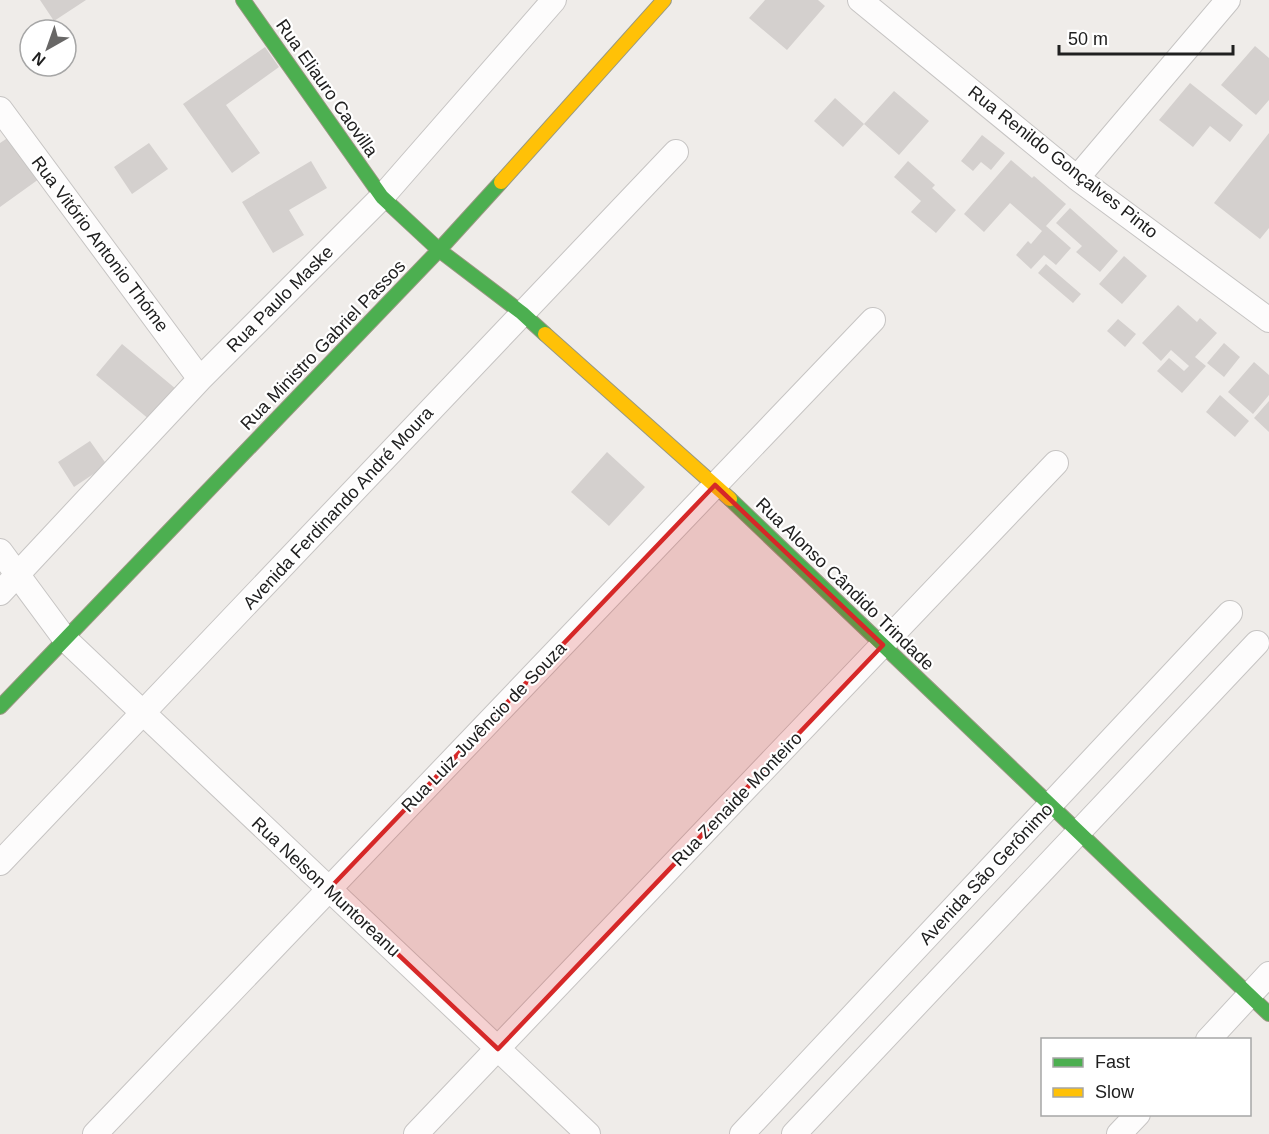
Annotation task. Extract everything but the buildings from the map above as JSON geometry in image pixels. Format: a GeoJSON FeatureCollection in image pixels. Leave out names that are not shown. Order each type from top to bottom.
{"type":"FeatureCollection","features":[{"type":"Feature","properties":{"kind":"street","name":"Rua Eliauro Caovilla"},"geometry":{"type":"LineString","coordinates":[[243,0],[382,196]]}},
{"type":"Feature","properties":{"kind":"street","name":"Rua Paulo Maske"},"geometry":{"type":"LineString","coordinates":[[0,592],[200,379],[382,196],[554,0]]}},
{"type":"Feature","properties":{"kind":"street","name":"Rua Ministro Gabriel Passos"},"geometry":{"type":"LineString","coordinates":[[0,707],[439,250],[664,0]]}},
{"type":"Feature","properties":{"kind":"street","name":"Rua Renildo Gonçalves Pinto"},"geometry":{"type":"LineString","coordinates":[[860,0],[1077,178],[1269,320]]}},
{"type":"Feature","properties":{"kind":"street"},"geometry":{"type":"LineString","coordinates":[[1077,178],[1228,0]]}},
{"type":"Feature","properties":{"kind":"street","name":"Rua Vitório Antonio Thóme"},"geometry":{"type":"LineString","coordinates":[[0,109],[200,379]]}},
{"type":"Feature","properties":{"kind":"street","name":"Avenida Ferdinando André Moura"},"geometry":{"type":"LineString","coordinates":[[0,863],[676,152]]}},
{"type":"Feature","properties":{"kind":"street","name":"Rua Alonso Cândido Trindade"},"geometry":{"type":"LineString","coordinates":[[382,196],[439,250],[522,313],[715,485],[1269,1014]]}},
{"type":"Feature","properties":{"kind":"street","name":"Rua Luiz Juvêncio de Souza"},"geometry":{"type":"LineString","coordinates":[[96,1134],[873,320]]}},
{"type":"Feature","properties":{"kind":"street","name":"Rua Zenaide Monteiro"},"geometry":{"type":"LineString","coordinates":[[416,1134],[1056,463]]}},
{"type":"Feature","properties":{"kind":"street","name":"Rua Nelson Muntoreanu"},"geometry":{"type":"LineString","coordinates":[[0,551],[65,639],[588,1134]]}},
{"type":"Feature","properties":{"kind":"street","name":"Avenida São Gerônimo"},"geometry":{"type":"LineString","coordinates":[[742,1134],[1230,613]]}},
{"type":"Feature","properties":{"kind":"street"},"geometry":{"type":"LineString","coordinates":[[794,1134],[1257,642]]}},
{"type":"Feature","properties":{"kind":"street"},"geometry":{"type":"LineString","coordinates":[[1210,1038],[1269,974]]}},
{"type":"Feature","properties":{"kind":"street"},"geometry":{"type":"LineString","coordinates":[[1119,1134],[1136,1116]]}},
{"type":"Feature","properties":{"kind":"highlighted area"},"geometry":{"type":"Polygon","coordinates":[[[715,485],[883,645],[498,1049],[329,889],[715,485]]]}},
{"type":"Feature","properties":{"kind":"traffic: fast"},"geometry":{"type":"LineString","coordinates":[[243,0],[382,197],[439,250],[522,313],[545,334]]}},
{"type":"Feature","properties":{"kind":"traffic: fast"},"geometry":{"type":"LineString","coordinates":[[0,707],[439,250],[501,182]]}},
{"type":"Feature","properties":{"kind":"traffic: fast"},"geometry":{"type":"LineString","coordinates":[[730,499],[1269,1014]]}},
{"type":"Feature","properties":{"kind":"traffic: slow"},"geometry":{"type":"LineString","coordinates":[[501,182],[664,0]]}},
{"type":"Feature","properties":{"kind":"traffic: slow"},"geometry":{"type":"LineString","coordinates":[[545,334],[730,499]]}}]}
